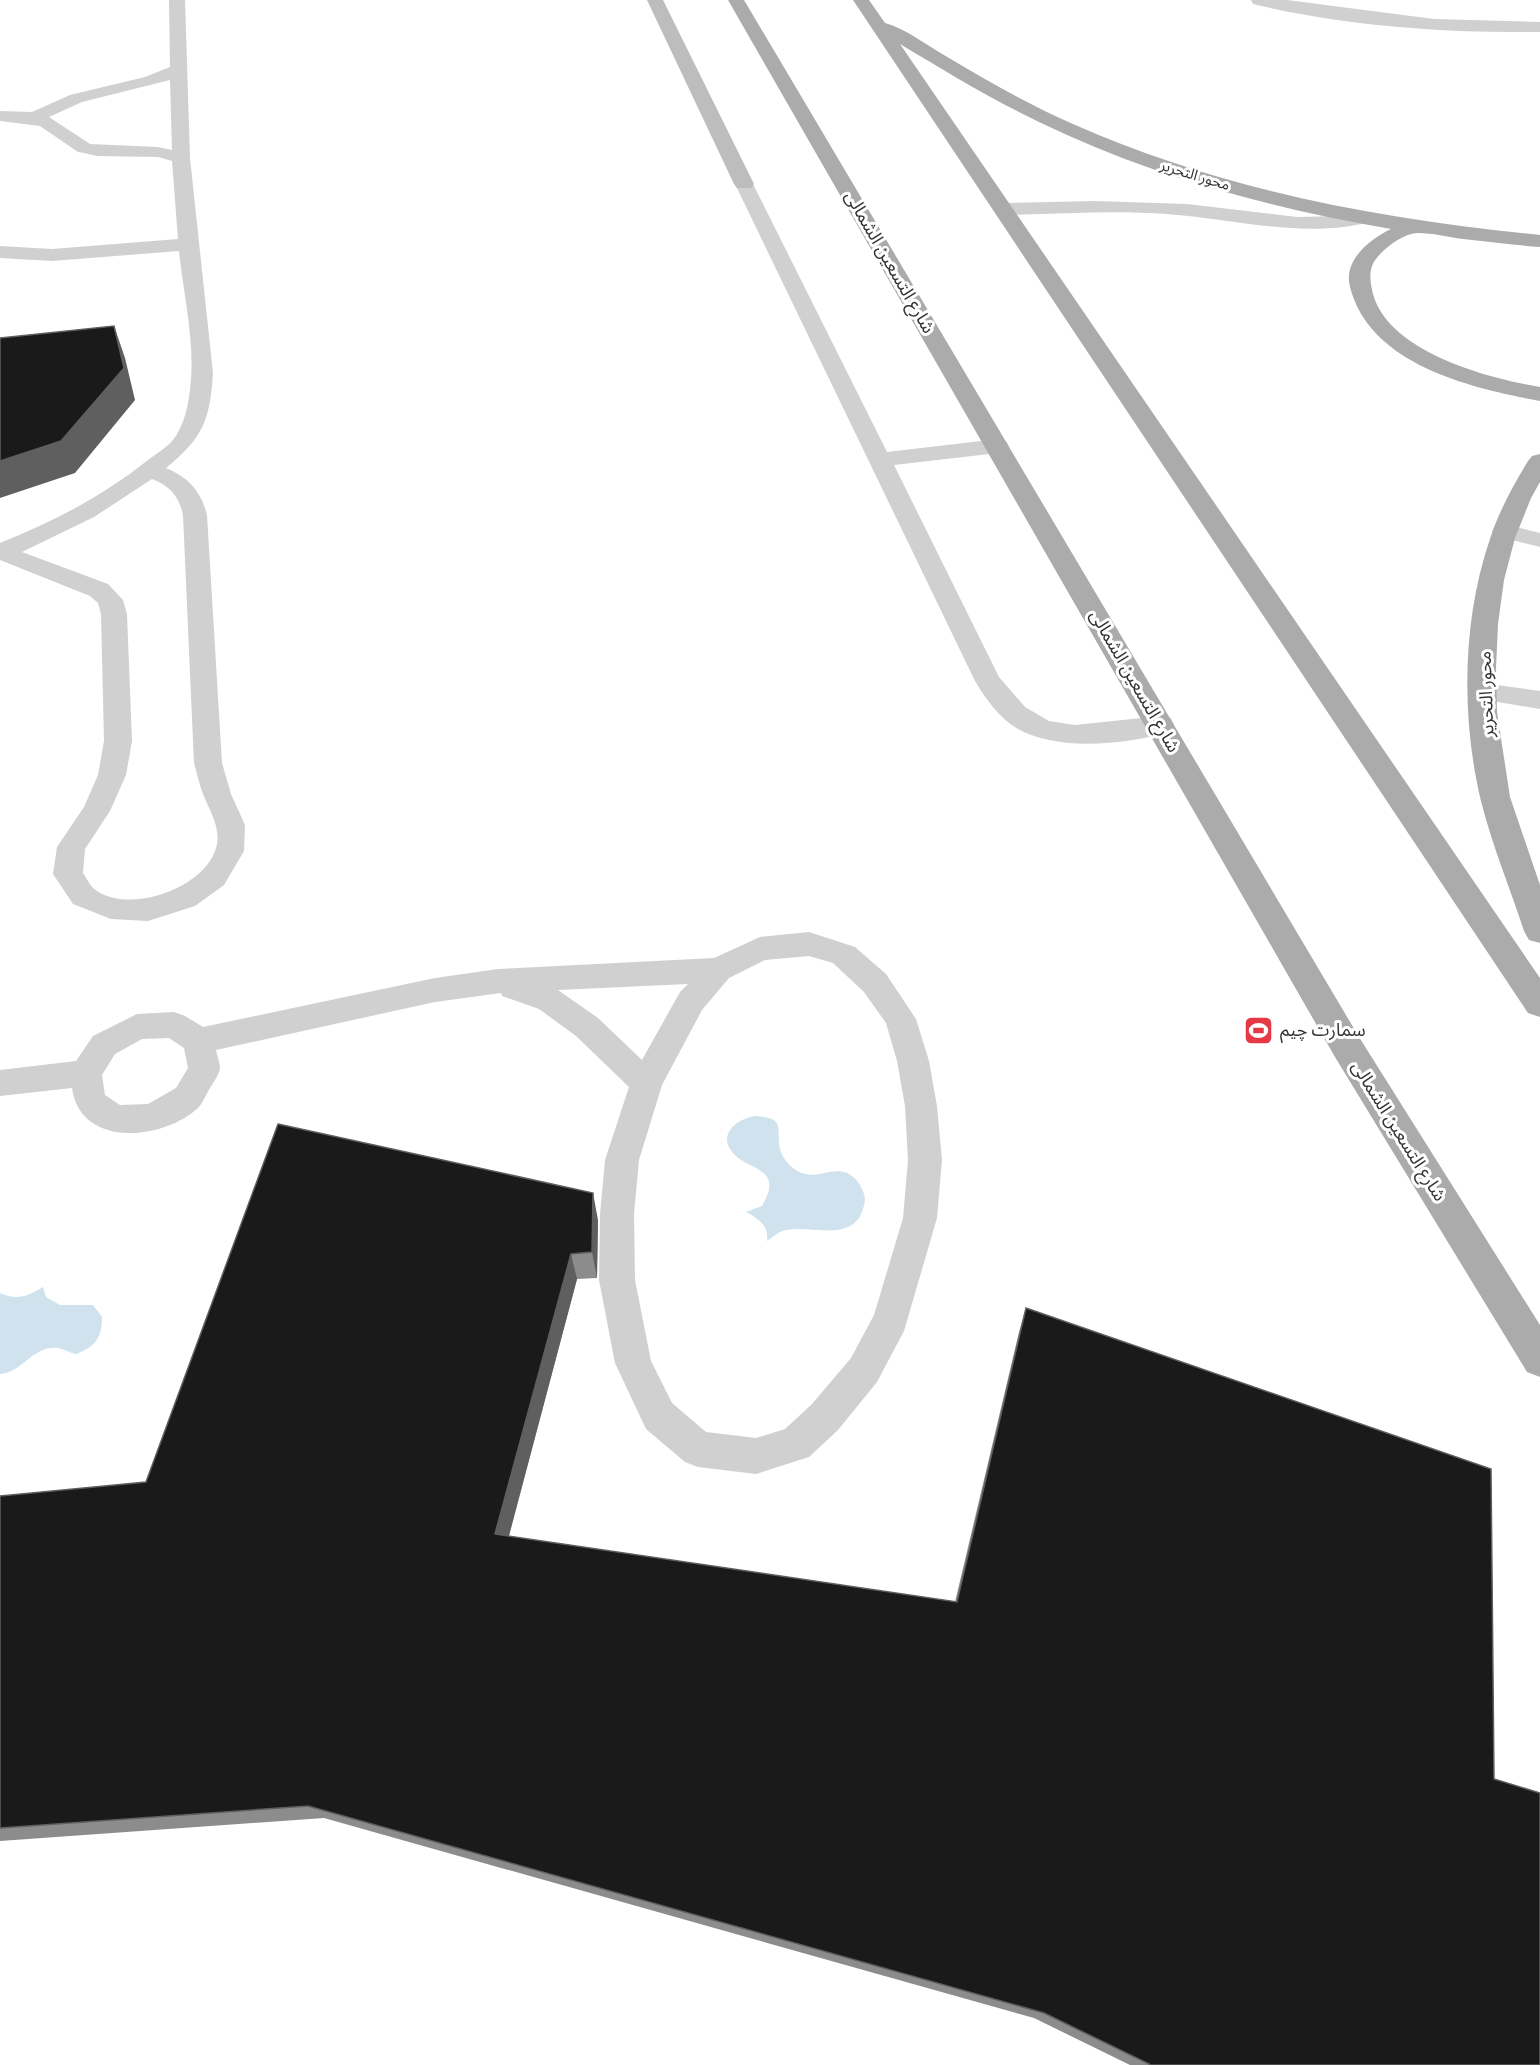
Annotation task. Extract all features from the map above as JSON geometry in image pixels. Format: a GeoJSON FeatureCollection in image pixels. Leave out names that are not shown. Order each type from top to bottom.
{"type":"FeatureCollection","features":[{"type":"Feature","properties":{"kind":"main road","name":"شارع التسعين الشمالى"},"geometry":{"type":"LineString","coordinates":[[736,0],[1347,1047],[1540,1359]]}},
{"type":"Feature","properties":{"kind":"main road"},"geometry":{"type":"LineString","coordinates":[[861,0],[1540,1004]]}},
{"type":"Feature","properties":{"kind":"main road","name":"محور التحرير"},"geometry":{"type":"LineString","coordinates":[[878,24],[1023,108],[1118,150],[1234,188],[1364,218],[1540,241]]}},
{"type":"Feature","properties":{"kind":"main road"},"geometry":{"type":"LineString","coordinates":[[1412,226],[1375,246],[1364,260],[1359,274],[1360,290],[1366,307],[1379,325],[1422,357],[1451,370],[1484,382],[1540,393]]}},
{"type":"Feature","properties":{"kind":"main road","name":"محور التحرير"},"geometry":{"type":"LineString","coordinates":[[1540,460],[1504,531],[1487,610],[1482,667],[1485,730],[1496,798],[1540,931]]}},
{"type":"Feature","properties":{"kind":"street"},"geometry":{"type":"LineString","coordinates":[[655,0],[744,184]]}},
{"type":"Feature","properties":{"kind":"street"},"geometry":{"type":"LineString","coordinates":[[1259,0],[1384,20],[1457,26],[1540,27]]}},
{"type":"Feature","properties":{"kind":"lane"},"geometry":{"type":"LineString","coordinates":[[1,552],[80,516],[150,470],[183,442],[194,419],[201,389],[202,348],[188,245],[181,158],[177,0]]}},
{"type":"Feature","properties":{"kind":"lane"},"geometry":{"type":"LineString","coordinates":[[35,118],[55,105],[86,94],[148,82],[178,70]]}},
{"type":"Feature","properties":{"kind":"lane"},"geometry":{"type":"LineString","coordinates":[[0,116],[35,118],[46,122],[84,148],[112,152],[158,152],[181,158]]}},
{"type":"Feature","properties":{"kind":"lane"},"geometry":{"type":"LineString","coordinates":[[744,184],[988,681],[1006,704],[1026,722],[1051,731],[1088,733],[1161,725]]}},
{"type":"Feature","properties":{"kind":"lane"},"geometry":{"type":"LineString","coordinates":[[1003,209],[1142,206],[1303,224],[1346,222],[1364,218]]}},
{"type":"Feature","properties":{"kind":"lane"},"geometry":{"type":"LineString","coordinates":[[0,252],[52,255],[188,245]]}},
{"type":"Feature","properties":{"kind":"lane"},"geometry":{"type":"LineString","coordinates":[[881,460],[998,446]]}},
{"type":"Feature","properties":{"kind":"lane"},"geometry":{"type":"LineString","coordinates":[[1,552],[99,590],[110,600],[114,614],[118,741],[112,775],[96,811],[71,848],[68,874],[83,896],[111,908],[148,909],[185,898],[214,877],[230,851],[231,825],[217,794],[208,763],[195,515],[192,500],[184,487],[169,477],[150,470]]}},
{"type":"Feature","properties":{"kind":"lane"},"geometry":{"type":"LineString","coordinates":[[1504,531],[1540,540]]}},
{"type":"Feature","properties":{"kind":"lane"},"geometry":{"type":"LineString","coordinates":[[1483,692],[1540,700]]}},
{"type":"Feature","properties":{"kind":"lane"},"geometry":{"type":"LineString","coordinates":[[809,944],[844,955],[875,983],[900,1019],[915,1072],[925,1160],[920,1218],[891,1319],[864,1370],[825,1417],[796,1443],[756,1456],[698,1449],[659,1416],[633,1363],[617,1280],[617,1214],[622,1161],[646,1083],[691,1001],[718,970],[760,949],[809,944]]}},
{"type":"Feature","properties":{"kind":"lane"},"geometry":{"type":"LineString","coordinates":[[199,1041],[204,1069],[187,1098],[153,1118],[115,1119],[90,1102],[86,1073],[104,1045],[137,1026],[174,1025],[199,1041],[435,990],[498,981],[718,970]]}},
{"type":"Feature","properties":{"kind":"lane"},"geometry":{"type":"LineString","coordinates":[[498,981],[549,1000],[587,1027],[646,1083]]}},
{"type":"Feature","properties":{"kind":"lane"},"geometry":{"type":"LineString","coordinates":[[0,1083],[86,1073]]}},
{"type":"Feature","properties":{"kind":"water"},"geometry":{"type":"Polygon","coordinates":[[[757,1116],[774,1120],[777,1123],[779,1147],[786,1161],[793,1168],[802,1173],[814,1175],[836,1171],[847,1173],[856,1179],[865,1198],[862,1212],[856,1221],[849,1227],[839,1230],[784,1231],[767,1241],[765,1227],[746,1212],[762,1206],[768,1193],[767,1177],[739,1159],[728,1146],[727,1139],[728,1133],[737,1123],[757,1116]]]}},
{"type":"Feature","properties":{"kind":"water"},"geometry":{"type":"Polygon","coordinates":[[[43,1287],[46,1297],[60,1305],[93,1305],[102,1317],[99,1336],[93,1345],[76,1354],[58,1348],[49,1348],[34,1355],[15,1369],[0,1374],[0,1293],[17,1297],[43,1287]]]}},
{"type":"Feature","properties":{"kind":"building"},"geometry":{"type":"Polygon","coordinates":[[[114,326],[124,368],[61,441],[0,461],[0,338],[114,326]]]}},
{"type":"Feature","properties":{"kind":"building"},"geometry":{"type":"Polygon","coordinates":[[[278,1124],[593,1193],[592,1252],[571,1254],[495,1534],[957,1602],[1026,1308],[1491,1469],[1494,1779],[1540,1793],[1540,2065],[1151,2065],[1044,2013],[308,1806],[0,1828],[0,1496],[146,1482],[278,1124]]]}},
{"type":"Feature","properties":{"kind":"place","name":"سمارت چيم"},"geometry":{"type":"Point","coordinates":[1259,1030]}}]}
